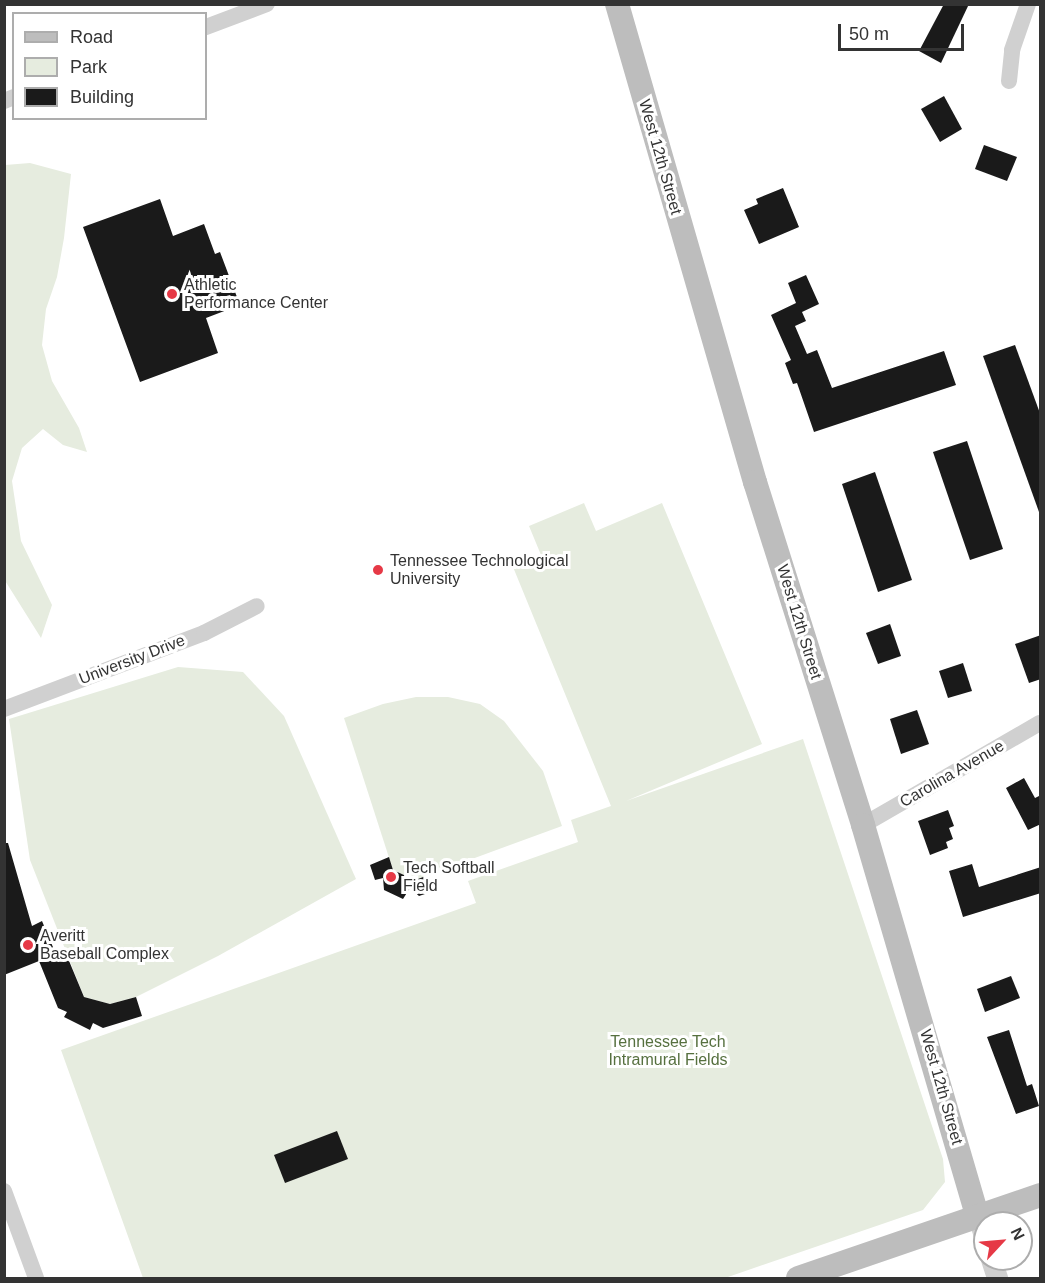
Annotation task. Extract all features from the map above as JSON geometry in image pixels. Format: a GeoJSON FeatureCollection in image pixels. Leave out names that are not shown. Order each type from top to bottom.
{"type":"FeatureCollection","features":[{"type":"Feature","properties":{"kind":"main road","name":"West 12th Street"},"geometry":{"type":"LineString","coordinates":[[617,4],[755,482],[863,825],[977,1211]]}},
{"type":"Feature","properties":{"kind":"main road"},"geometry":{"type":"LineString","coordinates":[[1012,1211],[1041,1195]]}},
{"type":"Feature","properties":{"kind":"main road"},"geometry":{"type":"LineString","coordinates":[[798,1278],[973,1230]]}},
{"type":"Feature","properties":{"kind":"street"},"geometry":{"type":"LineString","coordinates":[[207,27],[267,4]]}},
{"type":"Feature","properties":{"kind":"street"},"geometry":{"type":"LineString","coordinates":[[1009,81],[1012,50],[1028,4]]}},
{"type":"Feature","properties":{"kind":"street","name":"University Drive"},"geometry":{"type":"LineString","coordinates":[[4,708],[204,633],[257,606]]}},
{"type":"Feature","properties":{"kind":"street","name":"Carolina Avenue"},"geometry":{"type":"LineString","coordinates":[[863,825],[1041,723]]}},
{"type":"Feature","properties":{"kind":"street"},"geometry":{"type":"LineString","coordinates":[[4,1191],[36,1278]]}},
{"type":"Feature","properties":{"kind":"green space"},"geometry":{"type":"Polygon","coordinates":[[[30,163],[71,174],[64,238],[57,277],[46,309],[42,345],[52,381],[79,428],[87,452],[63,445],[43,429],[22,448],[12,481],[21,541],[52,605],[41,638],[4,579],[5,165],[30,163]]]}},
{"type":"Feature","properties":{"kind":"green space","name":"Tennessee Tech Intramural Fields"},"geometry":{"type":"Polygon","coordinates":[[[584,503],[596,531],[662,503],[762,744],[626,801],[803,739],[943,1159],[945,1182],[923,1210],[725,1278],[143,1278],[61,1050],[476,903],[468,881],[578,842],[571,820],[611,806],[513,567],[541,555],[529,526],[584,503]]]}},
{"type":"Feature","properties":{"kind":"green space","name":"Averitt Baseball Complex"},"geometry":{"type":"Polygon","coordinates":[[[178,667],[243,672],[284,716],[356,879],[218,956],[136,997],[110,1004],[84,997],[30,860],[9,719],[178,667]]]}},
{"type":"Feature","properties":{"kind":"green space","name":"Tech Softball Field"},"geometry":{"type":"Polygon","coordinates":[[[416,697],[448,697],[480,704],[504,721],[543,771],[562,826],[415,880],[393,870],[344,718],[383,704],[416,697]]]}},
{"type":"Feature","properties":{"kind":"building"},"geometry":{"type":"Polygon","coordinates":[[[944,4],[969,4],[941,63],[919,51],[944,4]]]}},
{"type":"Feature","properties":{"kind":"building"},"geometry":{"type":"Polygon","coordinates":[[[944,96],[962,129],[940,142],[921,109],[944,96]]]}},
{"type":"Feature","properties":{"kind":"building"},"geometry":{"type":"Polygon","coordinates":[[[984,145],[1017,157],[1007,181],[975,169],[984,145]]]}},
{"type":"Feature","properties":{"kind":"building"},"geometry":{"type":"Polygon","coordinates":[[[783,188],[799,227],[759,244],[744,210],[758,204],[756,199],[783,188]]]}},
{"type":"Feature","properties":{"kind":"building","name":"Athletic Performance Center"},"geometry":{"type":"Polygon","coordinates":[[[160,199],[173,236],[204,224],[215,254],[220,252],[240,305],[206,318],[218,353],[140,382],[83,227],[160,199]]]}},
{"type":"Feature","properties":{"kind":"building"},"geometry":{"type":"Polygon","coordinates":[[[806,275],[819,304],[802,312],[806,321],[795,326],[807,354],[817,350],[832,388],[944,351],[956,385],[814,432],[797,383],[793,384],[785,363],[791,360],[771,315],[796,303],[788,283],[806,275]]]}},
{"type":"Feature","properties":{"kind":"building"},"geometry":{"type":"Polygon","coordinates":[[[1015,345],[1041,416],[1039,512],[983,356],[1015,345]]]}},
{"type":"Feature","properties":{"kind":"building"},"geometry":{"type":"Polygon","coordinates":[[[967,441],[1003,549],[970,560],[933,452],[967,441]]]}},
{"type":"Feature","properties":{"kind":"building"},"geometry":{"type":"Polygon","coordinates":[[[875,472],[912,580],[878,592],[842,484],[875,472]]]}},
{"type":"Feature","properties":{"kind":"building"},"geometry":{"type":"Polygon","coordinates":[[[890,624],[901,656],[878,664],[866,633],[890,624]]]}},
{"type":"Feature","properties":{"kind":"building"},"geometry":{"type":"Polygon","coordinates":[[[1041,635],[1041,679],[1029,683],[1015,644],[1041,635]]]}},
{"type":"Feature","properties":{"kind":"building"},"geometry":{"type":"Polygon","coordinates":[[[963,663],[972,691],[948,698],[939,671],[963,663]]]}},
{"type":"Feature","properties":{"kind":"building"},"geometry":{"type":"Polygon","coordinates":[[[917,710],[929,744],[901,754],[890,719],[917,710]]]}},
{"type":"Feature","properties":{"kind":"building"},"geometry":{"type":"Polygon","coordinates":[[[1024,778],[1035,798],[1041,795],[1041,824],[1028,830],[1006,788],[1024,778]]]}},
{"type":"Feature","properties":{"kind":"building"},"geometry":{"type":"Polygon","coordinates":[[[948,810],[954,826],[949,828],[953,839],[946,842],[948,848],[930,855],[918,821],[948,810]]]}},
{"type":"Feature","properties":{"kind":"building"},"geometry":{"type":"Polygon","coordinates":[[[4,843],[8,843],[32,926],[42,921],[58,959],[67,956],[84,997],[110,1004],[136,997],[142,1016],[103,1028],[93,1023],[90,1030],[64,1017],[67,1012],[58,1008],[39,961],[4,975],[4,843]]]}},
{"type":"Feature","properties":{"kind":"building","name":"Tech Softball Field"},"geometry":{"type":"Polygon","coordinates":[[[389,857],[393,870],[415,880],[426,876],[431,892],[419,896],[410,888],[403,899],[384,890],[383,878],[375,880],[370,865],[389,857]]]}},
{"type":"Feature","properties":{"kind":"building"},"geometry":{"type":"Polygon","coordinates":[[[972,864],[979,887],[1041,867],[1041,893],[963,917],[949,871],[972,864]]]}},
{"type":"Feature","properties":{"kind":"building"},"geometry":{"type":"Polygon","coordinates":[[[1011,976],[1020,998],[985,1012],[977,989],[1011,976]]]}},
{"type":"Feature","properties":{"kind":"building"},"geometry":{"type":"Polygon","coordinates":[[[1009,1030],[1027,1086],[1032,1084],[1039,1106],[1016,1114],[987,1037],[1009,1030]]]}},
{"type":"Feature","properties":{"kind":"building"},"geometry":{"type":"Polygon","coordinates":[[[337,1131],[348,1159],[285,1183],[274,1155],[337,1131]]]}},
{"type":"Feature","properties":{"kind":"place","name":"Athletic Performance Center"},"geometry":{"type":"Point","coordinates":[172,294]}},
{"type":"Feature","properties":{"kind":"place","name":"Tennessee Technological University"},"geometry":{"type":"Point","coordinates":[378,570]}},
{"type":"Feature","properties":{"kind":"place","name":"Tech Softball Field"},"geometry":{"type":"Point","coordinates":[391,877]}},
{"type":"Feature","properties":{"kind":"place","name":"Averitt Baseball Complex"},"geometry":{"type":"Point","coordinates":[28,945]}}]}
